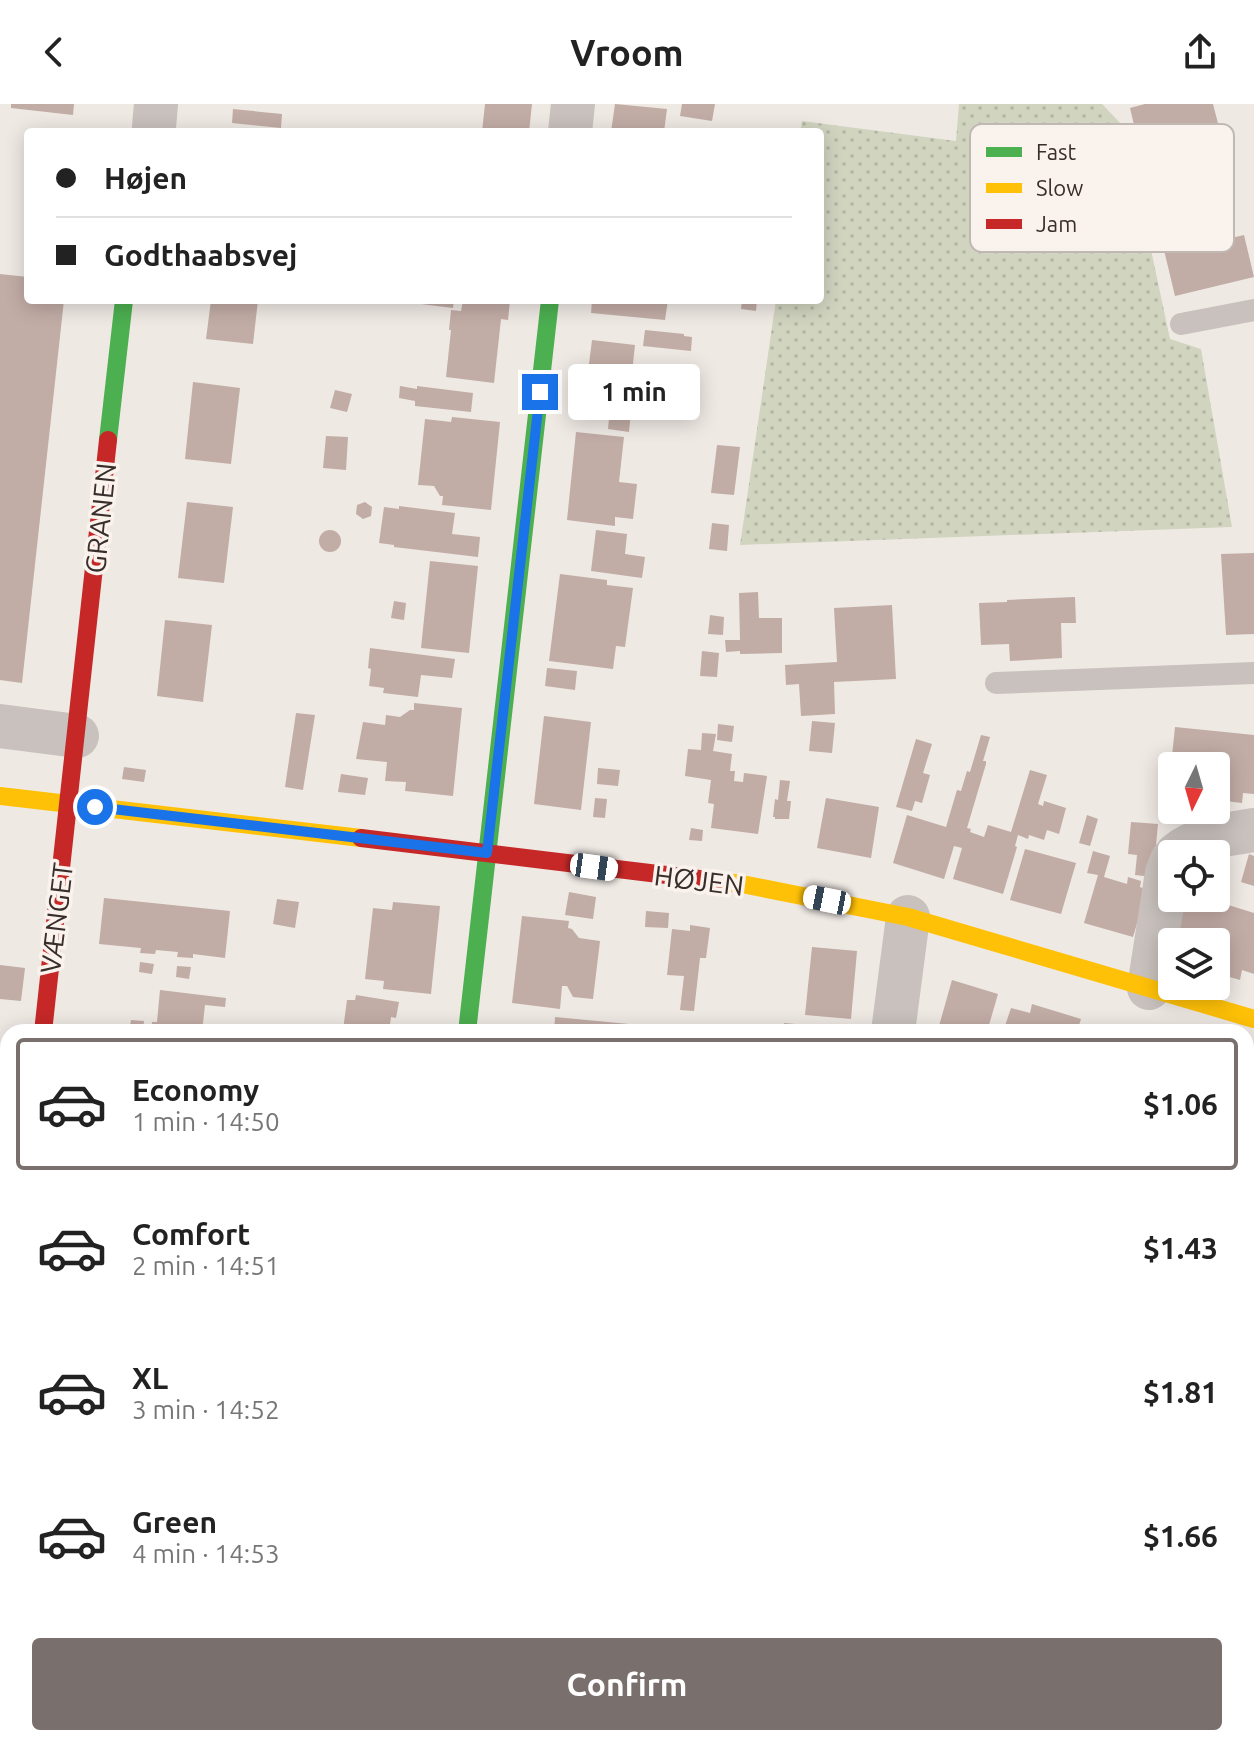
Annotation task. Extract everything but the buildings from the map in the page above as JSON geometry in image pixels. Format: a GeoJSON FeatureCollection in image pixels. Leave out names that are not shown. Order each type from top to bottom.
{"type":"FeatureCollection","features":[{"type":"Feature","properties":{"kind":"street"},"geometry":{"type":"LineString","coordinates":[[570,128],[573,104]]}},
{"type":"Feature","properties":{"kind":"street","name":"GRANEN"},"geometry":{"type":"LineString","coordinates":[[70,804],[124,304]]}},
{"type":"Feature","properties":{"kind":"street"},"geometry":{"type":"LineString","coordinates":[[468,1024],[550,304]]}},
{"type":"Feature","properties":{"kind":"street"},"geometry":{"type":"LineString","coordinates":[[0,726],[77,736]]}},
{"type":"Feature","properties":{"kind":"street","name":"HØJEN"},"geometry":{"type":"LineString","coordinates":[[0,796],[742,884],[908,917],[1254,1019]]}},
{"type":"Feature","properties":{"kind":"street","name":"VÆNGET"},"geometry":{"type":"LineString","coordinates":[[44,1024],[70,804]]}},
{"type":"Feature","properties":{"kind":"street"},"geometry":{"type":"LineString","coordinates":[[1201,840],[1254,830]]}},
{"type":"Feature","properties":{"kind":"street"},"geometry":{"type":"LineString","coordinates":[[1149,988],[1161,912]]}},
{"type":"Feature","properties":{"kind":"street"},"geometry":{"type":"LineString","coordinates":[[894,1024],[908,917]]}},
{"type":"Feature","properties":{"kind":"lane"},"geometry":{"type":"LineString","coordinates":[[1181,324],[1254,310]]}},
{"type":"Feature","properties":{"kind":"lane"},"geometry":{"type":"LineString","coordinates":[[996,683],[1254,673]]}},
{"type":"Feature","properties":{"kind":"green space"},"geometry":{"type":"Polygon","coordinates":[[[959,104],[1102,104],[1121,124],[970,124],[970,252],[1151,252],[1170,339],[1201,349],[1232,527],[740,545],[775,304],[824,304],[824,128],[801,128],[802,121],[956,141],[959,104]]]}},
{"type":"Feature","properties":{"kind":"traffic: fast"},"geometry":{"type":"LineString","coordinates":[[108,440],[124,304]]}},
{"type":"Feature","properties":{"kind":"traffic: fast"},"geometry":{"type":"LineString","coordinates":[[468,1024],[550,304]]}},
{"type":"Feature","properties":{"kind":"traffic: slow"},"geometry":{"type":"LineString","coordinates":[[0,796],[361,838]]}},
{"type":"Feature","properties":{"kind":"traffic: slow"},"geometry":{"type":"LineString","coordinates":[[716,881],[908,917],[1254,1019]]}},
{"type":"Feature","properties":{"kind":"traffic: jam"},"geometry":{"type":"LineString","coordinates":[[44,1024],[108,440]]}},
{"type":"Feature","properties":{"kind":"traffic: jam"},"geometry":{"type":"LineString","coordinates":[[361,838],[716,881]]}},
{"type":"Feature","properties":{"kind":"route"},"geometry":{"type":"LineString","coordinates":[[95,807],[487,853],[540,392]]}}]}
